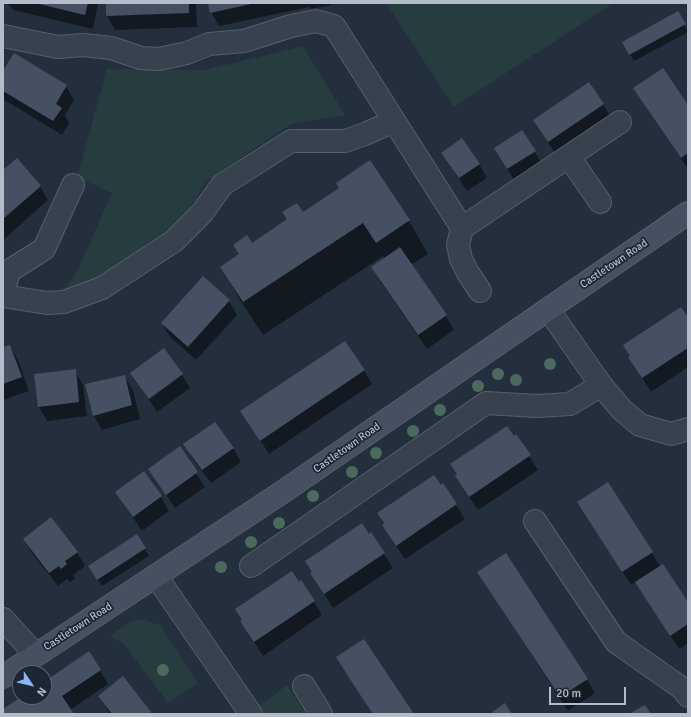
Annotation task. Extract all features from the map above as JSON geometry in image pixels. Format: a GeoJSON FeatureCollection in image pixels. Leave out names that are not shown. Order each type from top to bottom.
{"type":"FeatureCollection","features":[{"type":"Feature","properties":{"kind":"main road","name":"Castletown Road"},"geometry":{"type":"LineString","coordinates":[[3,677],[284,491],[688,213]]}},
{"type":"Feature","properties":{"kind":"street"},"geometry":{"type":"LineString","coordinates":[[3,36],[58,47],[83,45],[112,48],[141,58],[159,59],[187,53],[209,44],[244,41],[291,26],[316,21],[334,26],[462,228]]}},
{"type":"Feature","properties":{"kind":"street"},"geometry":{"type":"LineString","coordinates":[[73,185],[44,249],[9,271],[3,295],[47,303],[64,302],[102,288],[174,241],[202,213],[222,185],[291,141],[345,141],[394,121]]}},
{"type":"Feature","properties":{"kind":"street"},"geometry":{"type":"LineString","coordinates":[[480,291],[461,259],[458,244],[462,228],[620,122]]}},
{"type":"Feature","properties":{"kind":"street"},"geometry":{"type":"LineString","coordinates":[[569,157],[600,202]]}},
{"type":"Feature","properties":{"kind":"street"},"geometry":{"type":"LineString","coordinates":[[548,309],[601,385],[622,410],[640,425],[671,434],[688,429]]}},
{"type":"Feature","properties":{"kind":"street"},"geometry":{"type":"LineString","coordinates":[[251,566],[486,403],[537,406],[570,404],[601,385]]}},
{"type":"Feature","properties":{"kind":"street"},"geometry":{"type":"LineString","coordinates":[[535,521],[616,642],[683,689],[688,696]]}},
{"type":"Feature","properties":{"kind":"street"},"geometry":{"type":"LineString","coordinates":[[156,576],[251,714]]}},
{"type":"Feature","properties":{"kind":"street"},"geometry":{"type":"LineString","coordinates":[[3,619],[36,655]]}},
{"type":"Feature","properties":{"kind":"street"},"geometry":{"type":"LineString","coordinates":[[304,686],[322,714]]}},
{"type":"Feature","properties":{"kind":"green space"},"geometry":{"type":"Polygon","coordinates":[[[386,3],[613,3],[454,107],[386,3]]]}},
{"type":"Feature","properties":{"kind":"green space"},"geometry":{"type":"Polygon","coordinates":[[[303,46],[345,115],[291,124],[205,182],[187,214],[158,242],[82,289],[64,290],[77,272],[112,193],[77,177],[107,69],[205,70],[303,46]]]}},
{"type":"Feature","properties":{"kind":"green space"},"geometry":{"type":"Polygon","coordinates":[[[143,619],[161,626],[198,683],[168,703],[124,644],[110,636],[130,622],[143,619]]]}},
{"type":"Feature","properties":{"kind":"green space"},"geometry":{"type":"Polygon","coordinates":[[[287,685],[306,714],[264,714],[259,706],[287,685]]]}},
{"type":"Feature","properties":{"kind":"building"},"geometry":{"type":"Polygon","coordinates":[[[35,3],[88,3],[85,15],[35,3]]]}},
{"type":"Feature","properties":{"kind":"building"},"geometry":{"type":"Polygon","coordinates":[[[106,3],[189,3],[189,13],[106,16],[106,3]]]}},
{"type":"Feature","properties":{"kind":"building"},"geometry":{"type":"Polygon","coordinates":[[[208,3],[251,3],[251,4],[210,13],[208,3]]]}},
{"type":"Feature","properties":{"kind":"building"},"geometry":{"type":"Polygon","coordinates":[[[678,11],[686,24],[629,55],[622,42],[678,11]]]}},
{"type":"Feature","properties":{"kind":"building"},"geometry":{"type":"Polygon","coordinates":[[[14,53],[67,85],[56,104],[62,108],[53,121],[3,91],[3,69],[14,53]]]}},
{"type":"Feature","properties":{"kind":"building"},"geometry":{"type":"Polygon","coordinates":[[[663,68],[688,105],[688,153],[681,158],[633,88],[663,68]]]}},
{"type":"Feature","properties":{"kind":"building"},"geometry":{"type":"Polygon","coordinates":[[[589,82],[604,104],[548,142],[533,120],[589,82]]]}},
{"type":"Feature","properties":{"kind":"building"},"geometry":{"type":"Polygon","coordinates":[[[522,130],[536,151],[507,169],[494,148],[522,130]]]}},
{"type":"Feature","properties":{"kind":"building"},"geometry":{"type":"Polygon","coordinates":[[[462,138],[480,164],[459,178],[441,153],[462,138]]]}},
{"type":"Feature","properties":{"kind":"building"},"geometry":{"type":"Polygon","coordinates":[[[17,158],[41,186],[3,219],[3,170],[17,158]]]}},
{"type":"Feature","properties":{"kind":"building"},"geometry":{"type":"Polygon","coordinates":[[[370,160],[410,220],[376,243],[363,223],[243,302],[220,267],[239,254],[233,245],[247,235],[252,243],[287,219],[282,212],[297,203],[303,212],[339,188],[336,183],[370,160]]]}},
{"type":"Feature","properties":{"kind":"building"},"geometry":{"type":"Polygon","coordinates":[[[400,247],[447,315],[418,335],[371,267],[400,247]]]}},
{"type":"Feature","properties":{"kind":"building"},"geometry":{"type":"Polygon","coordinates":[[[203,276],[230,300],[188,347],[161,323],[203,276]]]}},
{"type":"Feature","properties":{"kind":"building"},"geometry":{"type":"Polygon","coordinates":[[[681,307],[688,317],[688,348],[642,378],[628,357],[630,356],[623,345],[681,307]]]}},
{"type":"Feature","properties":{"kind":"building"},"geometry":{"type":"Polygon","coordinates":[[[345,341],[365,370],[260,441],[240,411],[345,341]]]}},
{"type":"Feature","properties":{"kind":"building"},"geometry":{"type":"Polygon","coordinates":[[[10,345],[22,377],[3,384],[3,347],[10,345]]]}},
{"type":"Feature","properties":{"kind":"building"},"geometry":{"type":"Polygon","coordinates":[[[164,348],[183,374],[149,399],[130,373],[164,348]]]}},
{"type":"Feature","properties":{"kind":"building"},"geometry":{"type":"Polygon","coordinates":[[[76,369],[79,402],[38,407],[34,374],[76,369]]]}},
{"type":"Feature","properties":{"kind":"building"},"geometry":{"type":"Polygon","coordinates":[[[125,375],[132,405],[93,416],[85,384],[125,375]]]}},
{"type":"Feature","properties":{"kind":"building"},"geometry":{"type":"Polygon","coordinates":[[[215,422],[234,448],[202,470],[183,444],[215,422]]]}},
{"type":"Feature","properties":{"kind":"building"},"geometry":{"type":"Polygon","coordinates":[[[507,426],[514,436],[516,434],[531,455],[469,497],[455,476],[457,474],[450,464],[507,426]]]}},
{"type":"Feature","properties":{"kind":"building"},"geometry":{"type":"Polygon","coordinates":[[[180,446],[198,472],[166,495],[148,469],[180,446]]]}},
{"type":"Feature","properties":{"kind":"building"},"geometry":{"type":"Polygon","coordinates":[[[144,471],[162,496],[133,517],[115,492],[144,471]]]}},
{"type":"Feature","properties":{"kind":"building"},"geometry":{"type":"Polygon","coordinates":[[[434,475],[441,485],[443,483],[457,504],[396,546],[382,525],[384,523],[377,513],[434,475]]]}},
{"type":"Feature","properties":{"kind":"building"},"geometry":{"type":"Polygon","coordinates":[[[608,482],[653,552],[622,572],[577,502],[608,482]]]}},
{"type":"Feature","properties":{"kind":"building"},"geometry":{"type":"Polygon","coordinates":[[[51,517],[78,552],[65,561],[67,564],[61,569],[59,566],[49,573],[23,539],[51,517]]]}},
{"type":"Feature","properties":{"kind":"building"},"geometry":{"type":"Polygon","coordinates":[[[362,523],[369,534],[371,532],[385,553],[324,594],[310,573],[312,572],[305,561],[362,523]]]}},
{"type":"Feature","properties":{"kind":"building"},"geometry":{"type":"Polygon","coordinates":[[[137,534],[146,548],[97,580],[88,566],[137,534]]]}},
{"type":"Feature","properties":{"kind":"building"},"geometry":{"type":"Polygon","coordinates":[[[506,553],[588,679],[560,697],[477,572],[506,553]]]}},
{"type":"Feature","properties":{"kind":"building"},"geometry":{"type":"Polygon","coordinates":[[[663,564],[688,602],[688,624],[670,636],[635,582],[663,564]]]}},
{"type":"Feature","properties":{"kind":"building"},"geometry":{"type":"Polygon","coordinates":[[[292,571],[299,582],[301,580],[315,601],[254,642],[240,621],[242,620],[235,609],[292,571]]]}},
{"type":"Feature","properties":{"kind":"building"},"geometry":{"type":"Polygon","coordinates":[[[364,639],[414,714],[373,714],[359,693],[336,657],[364,639]]]}},
{"type":"Feature","properties":{"kind":"building"},"geometry":{"type":"Polygon","coordinates":[[[89,651],[101,670],[62,696],[74,714],[3,714],[3,709],[12,703],[12,705],[52,705],[52,676],[89,651]]]}},
{"type":"Feature","properties":{"kind":"building"},"geometry":{"type":"Polygon","coordinates":[[[123,676],[151,712],[148,714],[112,714],[98,696],[123,676]]]}},
{"type":"Feature","properties":{"kind":"building"},"geometry":{"type":"Polygon","coordinates":[[[505,703],[512,714],[494,714],[492,712],[505,703]]]}},
{"type":"Feature","properties":{"kind":"building"},"geometry":{"type":"Polygon","coordinates":[[[645,705],[651,714],[629,714],[645,705]]]}}]}
